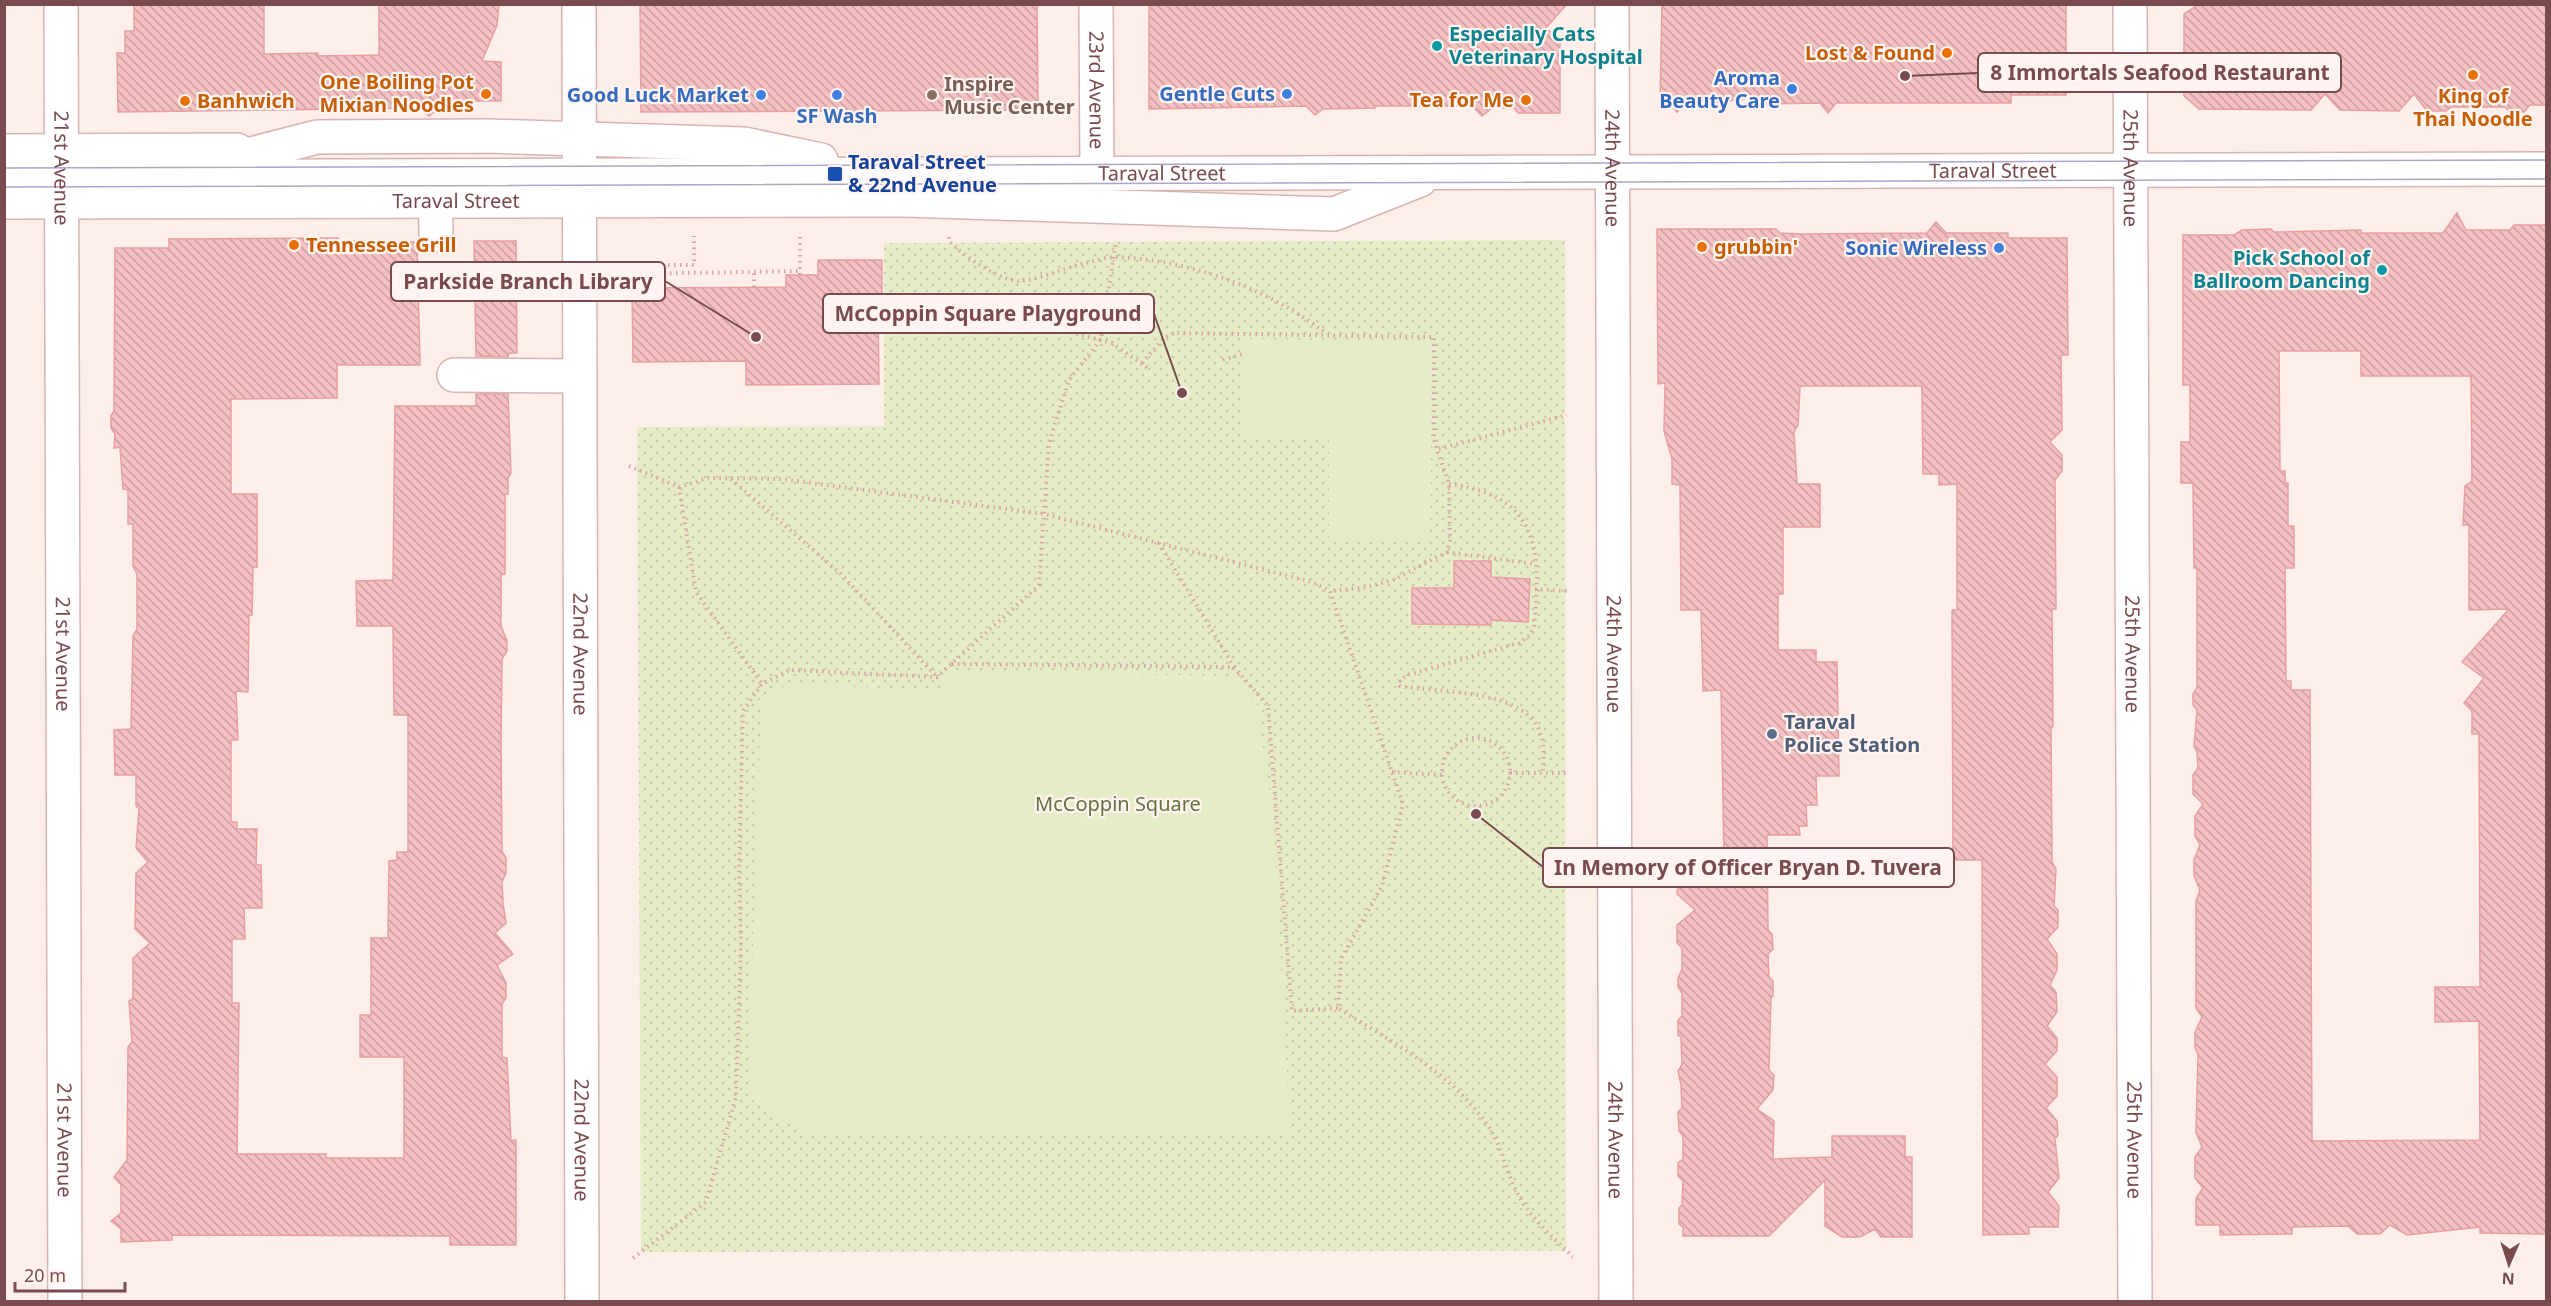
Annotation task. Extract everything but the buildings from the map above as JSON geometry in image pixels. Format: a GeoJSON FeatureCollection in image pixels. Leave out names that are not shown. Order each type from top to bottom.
{"type":"FeatureCollection","features":[{"type":"Feature","properties":{"kind":"street","name":"21st Avenue"},"geometry":{"type":"LineString","coordinates":[[62,4],[65,1302]]}},
{"type":"Feature","properties":{"kind":"street","name":"22nd Avenue"},"geometry":{"type":"LineString","coordinates":[[579,4],[582,1302]]}},
{"type":"Feature","properties":{"kind":"street","name":"23rd Avenue"},"geometry":{"type":"LineString","coordinates":[[1096,4],[1097,173]]}},
{"type":"Feature","properties":{"kind":"street","name":"24th Avenue"},"geometry":{"type":"LineString","coordinates":[[1612,4],[1616,1302]]}},
{"type":"Feature","properties":{"kind":"street","name":"25th Avenue"},"geometry":{"type":"LineString","coordinates":[[2130,4],[2135,1302]]}},
{"type":"Feature","properties":{"kind":"street","name":"Taraval Street"},"geometry":{"type":"LineString","coordinates":[[166,176],[316,137],[579,139],[744,144],[884,174]]}},
{"type":"Feature","properties":{"kind":"street","name":"Taraval Street"},"geometry":{"type":"LineString","coordinates":[[4,202],[62,177],[266,150]]}},
{"type":"Feature","properties":{"kind":"street","name":"Taraval Street"},"geometry":{"type":"LineString","coordinates":[[4,151],[62,177],[436,204],[579,189],[789,174],[2547,169]]}},
{"type":"Feature","properties":{"kind":"street","name":"Taraval Street"},"geometry":{"type":"LineString","coordinates":[[579,189],[1334,214],[1440,172]]}},
{"type":"Feature","properties":{"kind":"street","name":"Taraval Street"},"geometry":{"type":"LineString","coordinates":[[789,174],[906,200]]}},
{"type":"Feature","properties":{"kind":"street","name":"Taraval Street"},"geometry":{"type":"LineString","coordinates":[[4,177],[166,176],[436,204]]}},
{"type":"Feature","properties":{"kind":"street"},"geometry":{"type":"LineString","coordinates":[[454,375],[580,376]]}},
{"type":"Feature","properties":{"kind":"path"},"geometry":{"type":"LineString","coordinates":[[633,1258],[706,1202],[736,1097],[741,944],[739,870],[743,711],[762,684],[790,670],[937,677],[1039,585],[1049,443],[1069,380],[1101,339],[1116,235]]}},
{"type":"Feature","properties":{"kind":"path"},"geometry":{"type":"LineString","coordinates":[[647,274],[647,265],[694,265],[694,236]]}},
{"type":"Feature","properties":{"kind":"path"},"geometry":{"type":"LineString","coordinates":[[949,236],[949,242],[956,249],[999,275],[1016,281],[1113,257],[1150,260],[1212,274],[1269,297],[1300,314],[1328,334]]}},
{"type":"Feature","properties":{"kind":"path"},"geometry":{"type":"LineString","coordinates":[[628,274],[800,273],[800,237]]}},
{"type":"Feature","properties":{"kind":"path"},"geometry":{"type":"LineString","coordinates":[[754,272],[754,287]]}},
{"type":"Feature","properties":{"kind":"path"},"geometry":{"type":"LineString","coordinates":[[1059,329],[1101,339],[1149,369]]}},
{"type":"Feature","properties":{"kind":"path"},"geometry":{"type":"LineString","coordinates":[[1142,363],[1164,338],[1173,333],[1434,337],[1434,440],[1439,449],[1449,484],[1450,541],[1447,552]]}},
{"type":"Feature","properties":{"kind":"path"},"geometry":{"type":"LineString","coordinates":[[1223,360],[1243,354]]}},
{"type":"Feature","properties":{"kind":"path"},"geometry":{"type":"LineString","coordinates":[[1439,449],[1567,415]]}},
{"type":"Feature","properties":{"kind":"path"},"geometry":{"type":"LineString","coordinates":[[629,466],[680,487],[708,478],[782,479],[1044,514],[1312,582],[1330,591],[1393,580],[1447,552],[1536,564]]}},
{"type":"Feature","properties":{"kind":"path"},"geometry":{"type":"LineString","coordinates":[[731,479],[841,574],[937,677]]}},
{"type":"Feature","properties":{"kind":"path"},"geometry":{"type":"LineString","coordinates":[[1449,484],[1492,494],[1513,507],[1533,542],[1536,564],[1534,627],[1525,639],[1407,675],[1398,682],[1400,686],[1457,692],[1494,700],[1520,710],[1535,723],[1541,736],[1543,772]]}},
{"type":"Feature","properties":{"kind":"path"},"geometry":{"type":"LineString","coordinates":[[680,487],[696,592],[762,684]]}},
{"type":"Feature","properties":{"kind":"path"},"geometry":{"type":"LineString","coordinates":[[1158,542],[1234,667],[1268,706],[1292,1011],[1338,1008],[1443,1076],[1469,1102],[1488,1126],[1502,1151],[1518,1195],[1533,1217],[1574,1257]]}},
{"type":"Feature","properties":{"kind":"path"},"geometry":{"type":"LineString","coordinates":[[1535,590],[1568,591]]}},
{"type":"Feature","properties":{"kind":"path"},"geometry":{"type":"LineString","coordinates":[[1330,591],[1403,804],[1382,886],[1341,959],[1338,1008]]}},
{"type":"Feature","properties":{"kind":"path"},"geometry":{"type":"LineString","coordinates":[[952,664],[1234,667]]}},
{"type":"Feature","properties":{"kind":"path"},"geometry":{"type":"LineString","coordinates":[[1472,739],[1486,740],[1497,746],[1505,755],[1510,773],[1508,786],[1501,795],[1490,803],[1478,806],[1457,800],[1447,789],[1443,775],[1448,754],[1458,744],[1472,739]]}},
{"type":"Feature","properties":{"kind":"path"},"geometry":{"type":"LineString","coordinates":[[1392,772],[1443,775]]}},
{"type":"Feature","properties":{"kind":"path"},"geometry":{"type":"LineString","coordinates":[[1510,773],[1568,773]]}},
{"type":"Feature","properties":{"kind":"green space","name":"McCoppin Square"},"geometry":{"type":"Polygon","coordinates":[[[1565,240],[1566,1251],[641,1252],[637,427],[884,426],[884,243],[1565,240]]]}},
{"type":"Feature","properties":{"kind":"green space"},"geometry":{"type":"Polygon","coordinates":[[[1243,339],[1432,340],[1430,542],[1329,542],[1329,437],[1242,436],[1243,339]]]}},
{"type":"Feature","properties":{"kind":"green space"},"geometry":{"type":"Polygon","coordinates":[[[942,671],[1233,676],[1257,705],[1274,824],[1290,1132],[803,1133],[748,1097],[761,704],[787,684],[941,690],[942,671]]]}},
{"type":"Feature","properties":{"kind":"tram line"},"geometry":{"type":"LineString","coordinates":[[4,168],[2546,160]]}},
{"type":"Feature","properties":{"kind":"tram line"},"geometry":{"type":"LineString","coordinates":[[4,187],[2546,179]]}},
{"type":"Feature","properties":{"kind":"place","name":"Especially Cats Veterinary Hospital"},"geometry":{"type":"Point","coordinates":[1437,46]}},
{"type":"Feature","properties":{"kind":"place","name":"Lost & Found"},"geometry":{"type":"Point","coordinates":[1947,53]}},
{"type":"Feature","properties":{"kind":"place","name":"King of Thai Noodle"},"geometry":{"type":"Point","coordinates":[2473,75]}},
{"type":"Feature","properties":{"kind":"place","name":"8 Immortals Seafood Restaurant"},"geometry":{"type":"Point","coordinates":[1905,76]}},
{"type":"Feature","properties":{"kind":"place","name":"Aroma Beauty Care"},"geometry":{"type":"Point","coordinates":[1792,89]}},
{"type":"Feature","properties":{"kind":"place","name":"One Boiling Pot Mixian Noodles"},"geometry":{"type":"Point","coordinates":[486,94]}},
{"type":"Feature","properties":{"kind":"place","name":"Gentle Cuts"},"geometry":{"type":"Point","coordinates":[1287,94]}},
{"type":"Feature","properties":{"kind":"place","name":"Good Luck Market"},"geometry":{"type":"Point","coordinates":[761,95]}},
{"type":"Feature","properties":{"kind":"place","name":"SF Wash"},"geometry":{"type":"Point","coordinates":[837,95]}},
{"type":"Feature","properties":{"kind":"place","name":"Inspire Music Center"},"geometry":{"type":"Point","coordinates":[932,95]}},
{"type":"Feature","properties":{"kind":"place","name":"Tea for Me"},"geometry":{"type":"Point","coordinates":[1526,100]}},
{"type":"Feature","properties":{"kind":"place","name":"Banhwich"},"geometry":{"type":"Point","coordinates":[185,101]}},
{"type":"Feature","properties":{"kind":"place","name":"Taraval Street & 22nd Avenue"},"geometry":{"type":"Point","coordinates":[835,174]}},
{"type":"Feature","properties":{"kind":"place","name":"Tennessee Grill"},"geometry":{"type":"Point","coordinates":[294,245]}},
{"type":"Feature","properties":{"kind":"place","name":"grubbin'"},"geometry":{"type":"Point","coordinates":[1702,247]}},
{"type":"Feature","properties":{"kind":"place","name":"Sonic Wireless"},"geometry":{"type":"Point","coordinates":[1999,248]}},
{"type":"Feature","properties":{"kind":"place","name":"Pick School of Ballroom Dancing"},"geometry":{"type":"Point","coordinates":[2382,270]}},
{"type":"Feature","properties":{"kind":"place","name":"Parkside Branch Library"},"geometry":{"type":"Point","coordinates":[756,337]}},
{"type":"Feature","properties":{"kind":"place","name":"McCoppin Square Playground"},"geometry":{"type":"Point","coordinates":[1182,393]}},
{"type":"Feature","properties":{"kind":"place","name":"Taraval Police Station"},"geometry":{"type":"Point","coordinates":[1772,734]}},
{"type":"Feature","properties":{"kind":"place","name":"In Memory of Officer Bryan D. Tuvera"},"geometry":{"type":"Point","coordinates":[1476,814]}}]}
